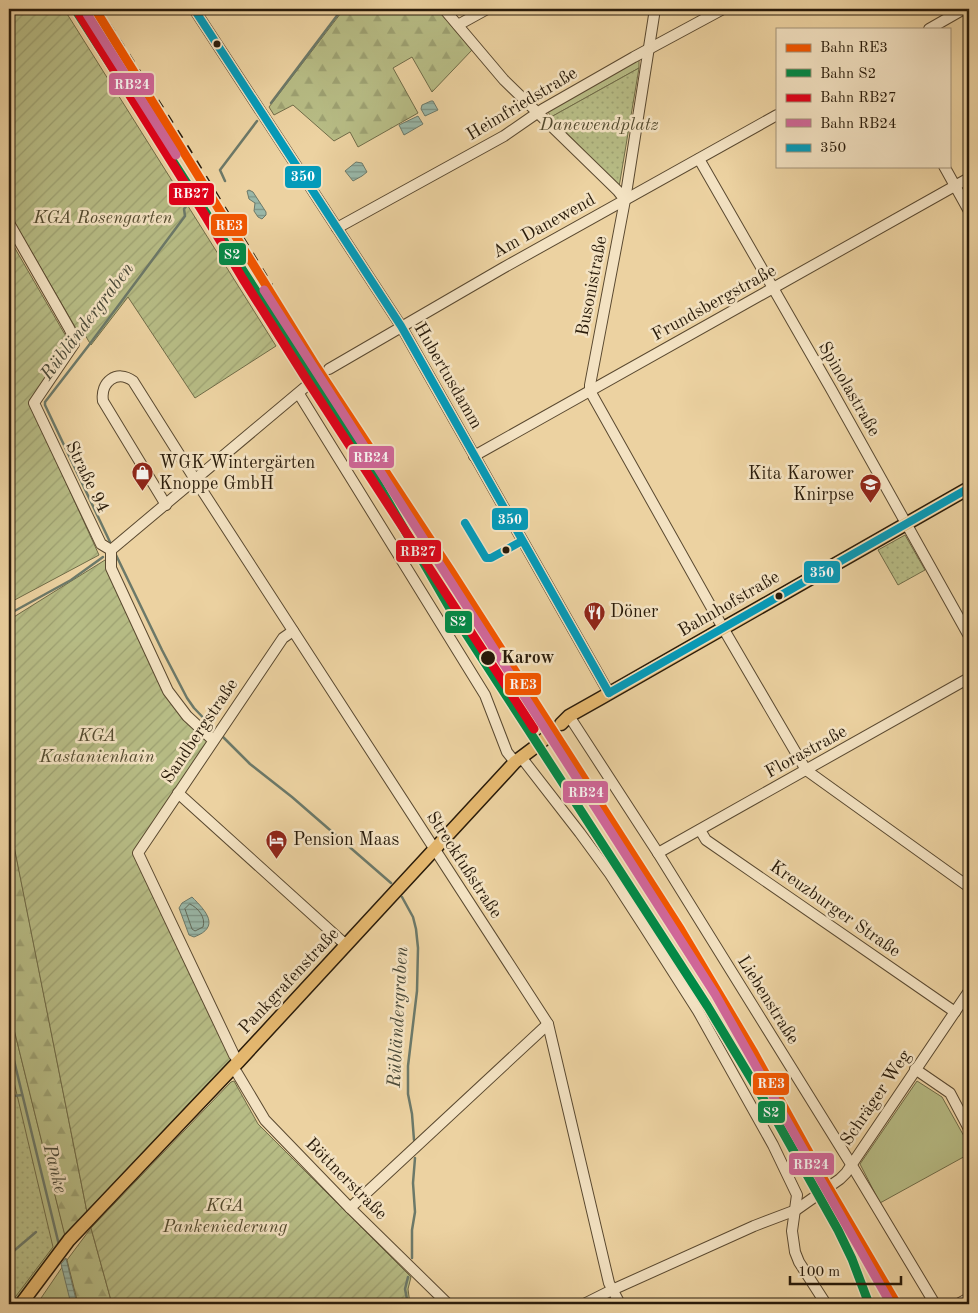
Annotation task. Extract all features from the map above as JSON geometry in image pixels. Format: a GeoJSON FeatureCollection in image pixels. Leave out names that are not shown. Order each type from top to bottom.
{"type":"FeatureCollection","features":[{"type":"Feature","properties":{"kind":"main road","name":"Bahnhofstraße"},"geometry":{"type":"LineString","coordinates":[[565,720],[609,693],[969,488]]}},
{"type":"Feature","properties":{"kind":"main road","name":"Pankgrafenstraße"},"geometry":{"type":"LineString","coordinates":[[20,1304],[69,1240],[236,1064],[518,760],[541,742]]}},
{"type":"Feature","properties":{"kind":"street","name":"Hubertusdamm"},"geometry":{"type":"LineString","coordinates":[[194,9],[401,326],[609,693]]}},
{"type":"Feature","properties":{"kind":"street"},"geometry":{"type":"LineString","coordinates":[[444,9],[504,80],[625,200]]}},
{"type":"Feature","properties":{"kind":"street"},"geometry":{"type":"LineString","coordinates":[[458,25],[487,9]]}},
{"type":"Feature","properties":{"kind":"street","name":"Busonistraße"},"geometry":{"type":"LineString","coordinates":[[590,391],[625,200],[655,9]]}},
{"type":"Feature","properties":{"kind":"street","name":"Heimfriedstraße"},"geometry":{"type":"LineString","coordinates":[[337,228],[504,136],[538,113],[634,57],[723,9]]}},
{"type":"Feature","properties":{"kind":"street"},"geometry":{"type":"LineString","coordinates":[[931,28],[964,9]]}},
{"type":"Feature","properties":{"kind":"street","name":"Am Danewend"},"geometry":{"type":"LineString","coordinates":[[330,369],[401,326],[776,116]]}},
{"type":"Feature","properties":{"kind":"street","name":"Spinolastraße"},"geometry":{"type":"LineString","coordinates":[[699,159],[969,636]]}},
{"type":"Feature","properties":{"kind":"street"},"geometry":{"type":"LineString","coordinates":[[945,168],[969,211]]}},
{"type":"Feature","properties":{"kind":"street","name":"Frundsbergstraße"},"geometry":{"type":"LineString","coordinates":[[474,456],[969,178]]}},
{"type":"Feature","properties":{"kind":"street","name":"Straße 94"},"geometry":{"type":"LineString","coordinates":[[9,223],[69,328],[74,344],[34,403],[102,544],[111,550]]}},
{"type":"Feature","properties":{"kind":"street","name":"Streckfußstraße"},"geometry":{"type":"LineString","coordinates":[[166,505],[103,401],[102,390],[111,379],[121,376],[133,381],[548,1024],[599,1244],[609,1282],[620,1304]]}},
{"type":"Feature","properties":{"kind":"street"},"geometry":{"type":"LineString","coordinates":[[213,740],[187,716],[168,691],[111,568],[111,550],[196,481],[310,383]]}},
{"type":"Feature","properties":{"kind":"street"},"geometry":{"type":"LineString","coordinates":[[590,391],[723,628],[806,770],[969,887]]}},
{"type":"Feature","properties":{"kind":"street"},"geometry":{"type":"LineString","coordinates":[[299,394],[485,695],[507,752],[518,760],[610,874],[698,1011],[783,1162],[797,1195],[792,1231],[795,1252],[799,1262],[826,1304]]}},
{"type":"Feature","properties":{"kind":"street","name":"Sandbergstraße"},"geometry":{"type":"LineString","coordinates":[[138,852],[283,638],[293,631]]}},
{"type":"Feature","properties":{"kind":"street","name":"Florastraße"},"geometry":{"type":"LineString","coordinates":[[658,854],[969,678]]}},
{"type":"Feature","properties":{"kind":"street","name":"Liebenstraße"},"geometry":{"type":"LineString","coordinates":[[565,720],[658,854],[851,1164],[934,1304]]}},
{"type":"Feature","properties":{"kind":"street"},"geometry":{"type":"LineString","coordinates":[[178,792],[346,945]]}},
{"type":"Feature","properties":{"kind":"street","name":"Kreuzburger Straße"},"geometry":{"type":"LineString","coordinates":[[700,830],[706,840],[955,1012]]}},
{"type":"Feature","properties":{"kind":"street","name":"Böttnerstraße"},"geometry":{"type":"LineString","coordinates":[[138,852],[234,1055],[236,1064],[265,1120],[350,1208],[448,1304]]}},
{"type":"Feature","properties":{"kind":"street","name":"Schräger Weg"},"geometry":{"type":"LineString","coordinates":[[584,1304],[754,1226],[796,1210],[840,1179],[846,1173],[969,991]]}},
{"type":"Feature","properties":{"kind":"street"},"geometry":{"type":"LineString","coordinates":[[350,1208],[548,1024]]}},
{"type":"Feature","properties":{"kind":"street"},"geometry":{"type":"LineString","coordinates":[[915,1069],[950,1093],[969,1129]]}},
{"type":"Feature","properties":{"kind":"street"},"geometry":{"type":"LineString","coordinates":[[958,1304],[969,1298]]}},
{"type":"Feature","properties":{"kind":"green space","name":"KGA Rosengarten"},"geometry":{"type":"Polygon","coordinates":[[[9,9],[64,9],[276,346],[195,398],[128,297],[91,345],[82,330],[78,332],[9,213],[9,9]]]}},
{"type":"Feature","properties":{"kind":"green space"},"geometry":{"type":"Polygon","coordinates":[[[344,9],[437,9],[472,50],[432,92],[412,57],[393,68],[418,113],[358,147],[350,132],[334,141],[293,105],[274,115],[269,107],[344,9]]]}},
{"type":"Feature","properties":{"kind":"green space"},"geometry":{"type":"Polygon","coordinates":[[[639,57],[639,68],[551,117],[547,110],[639,57]]]}},
{"type":"Feature","properties":{"kind":"green space","name":"Danewendplatz"},"geometry":{"type":"Polygon","coordinates":[[[639,68],[619,187],[551,117],[639,68]]]}},
{"type":"Feature","properties":{"kind":"green space"},"geometry":{"type":"Polygon","coordinates":[[[9,238],[71,345],[29,401],[99,555],[9,603],[9,238]]]}},
{"type":"Feature","properties":{"kind":"green space"},"geometry":{"type":"Polygon","coordinates":[[[905,535],[925,570],[898,585],[878,550],[905,535]]]}},
{"type":"Feature","properties":{"kind":"green space","name":"KGA Kastanienhain"},"geometry":{"type":"Polygon","coordinates":[[[105,560],[159,681],[208,742],[134,852],[233,1062],[87,1212],[14,846],[9,829],[9,620],[105,560]]]}},
{"type":"Feature","properties":{"kind":"green space"},"geometry":{"type":"Polygon","coordinates":[[[9,829],[14,845],[87,1212],[65,1236],[9,1009],[9,829]]]}},
{"type":"Feature","properties":{"kind":"green space"},"geometry":{"type":"Polygon","coordinates":[[[9,1009],[65,1235],[14,1304],[9,1304],[9,1009]]]}},
{"type":"Feature","properties":{"kind":"green space"},"geometry":{"type":"Polygon","coordinates":[[[9,1061],[53,1247],[10,1304],[9,1304],[9,1061]]]}},
{"type":"Feature","properties":{"kind":"green space","name":"KGA Pankeniederung"},"geometry":{"type":"Polygon","coordinates":[[[234,1081],[258,1124],[411,1277],[408,1289],[410,1304],[112,1304],[91,1228],[234,1081]]]}},
{"type":"Feature","properties":{"kind":"green space"},"geometry":{"type":"Polygon","coordinates":[[[917,1081],[942,1097],[969,1145],[969,1154],[880,1203],[860,1164],[917,1081]]]}},
{"type":"Feature","properties":{"kind":"green space"},"geometry":{"type":"Polygon","coordinates":[[[91,1228],[112,1304],[78,1304],[67,1260],[91,1228]]]}},
{"type":"Feature","properties":{"kind":"green space"},"geometry":{"type":"Polygon","coordinates":[[[67,1260],[78,1304],[37,1304],[67,1260]]]}},
{"type":"Feature","properties":{"kind":"water"},"geometry":{"type":"Polygon","coordinates":[[[433,101],[438,110],[425,116],[421,109],[422,105],[433,101]]]}},
{"type":"Feature","properties":{"kind":"water"},"geometry":{"type":"Polygon","coordinates":[[[418,116],[423,124],[404,135],[399,125],[418,116]]]}},
{"type":"Feature","properties":{"kind":"water"},"geometry":{"type":"Polygon","coordinates":[[[356,162],[362,163],[367,172],[353,181],[345,171],[356,162]]]}},
{"type":"Feature","properties":{"kind":"water"},"geometry":{"type":"Polygon","coordinates":[[[247,191],[253,192],[266,212],[262,219],[254,211],[255,203],[249,199],[247,191]]]}},
{"type":"Feature","properties":{"kind":"water"},"geometry":{"type":"Polygon","coordinates":[[[192,897],[206,913],[209,924],[202,933],[194,937],[189,935],[179,908],[182,903],[192,897]]]}},
{"type":"Feature","properties":{"kind":"water"},"geometry":{"type":"Polygon","coordinates":[[[66,1258],[77,1304],[71,1304],[61,1264],[66,1258]]]}},
{"type":"Feature","properties":{"kind":"waterway","name":"Rübländergraben"},"geometry":{"type":"LineString","coordinates":[[271,103],[342,9]]}},
{"type":"Feature","properties":{"kind":"waterway","name":"Rübländergraben"},"geometry":{"type":"LineString","coordinates":[[225,181],[220,170],[257,121]]}},
{"type":"Feature","properties":{"kind":"waterway","name":"Rübländergraben"},"geometry":{"type":"LineString","coordinates":[[110,542],[45,402],[185,216],[184,209],[187,205]]}},
{"type":"Feature","properties":{"kind":"waterway","name":"Rübländergraben"},"geometry":{"type":"LineString","coordinates":[[116,555],[187,698],[214,729]]}},
{"type":"Feature","properties":{"kind":"waterway","name":"Rübländergraben"},"geometry":{"type":"LineString","coordinates":[[9,614],[71,580],[103,557]]}},
{"type":"Feature","properties":{"kind":"waterway","name":"Rübländergraben"},"geometry":{"type":"LineString","coordinates":[[222,736],[250,764],[292,797],[391,883]]}},
{"type":"Feature","properties":{"kind":"waterway","name":"Rübländergraben"},"geometry":{"type":"LineString","coordinates":[[402,897],[413,917],[418,948],[417,991],[408,1066],[408,1094],[414,1140]]}},
{"type":"Feature","properties":{"kind":"waterway","name":"Panke"},"geometry":{"type":"LineString","coordinates":[[9,1040],[59,1245]]}},
{"type":"Feature","properties":{"kind":"waterway"},"geometry":{"type":"LineString","coordinates":[[14,1096],[22,1095]]}},
{"type":"Feature","properties":{"kind":"waterway","name":"Rübländergraben"},"geometry":{"type":"LineString","coordinates":[[412,1258],[412,1230],[415,1212],[413,1183],[415,1158]]}},
{"type":"Feature","properties":{"kind":"waterway"},"geometry":{"type":"LineString","coordinates":[[9,1255],[36,1232]]}},
{"type":"Feature","properties":{"kind":"waterway","name":"Rübländergraben"},"geometry":{"type":"LineString","coordinates":[[408,1277],[405,1289],[408,1304]]}},
{"type":"Feature","properties":{"kind":"tunnel"},"geometry":{"type":"LineString","coordinates":[[310,383],[329,369]]}},
{"type":"Feature","properties":{"kind":"tunnel"},"geometry":{"type":"LineString","coordinates":[[546,738],[561,724]]}},
{"type":"Feature","properties":{"kind":"railway"},"geometry":{"type":"LineString","coordinates":[[100,9],[188,147],[272,285]]}},
{"type":"Feature","properties":{"kind":"railway"},"geometry":{"type":"LineString","coordinates":[[872,1262],[894,1304]]}},
{"type":"Feature","properties":{"kind":"rail line","name":"S2"},"geometry":{"type":"LineString","coordinates":[[75,9],[319,389],[374,477],[452,612],[708,1007],[779,1125],[838,1230],[852,1259],[869,1304]]}},
{"type":"Feature","properties":{"kind":"rail line","name":"RE3"},"geometry":{"type":"LineString","coordinates":[[95,9],[316,366],[451,571],[681,930],[753,1051],[823,1178],[897,1304]]}},
{"type":"Feature","properties":{"kind":"rail line","name":"RB27"},"geometry":{"type":"LineString","coordinates":[[79,14],[305,377],[534,729]]}},
{"type":"Feature","properties":{"kind":"rail line","name":"RB24"},"geometry":{"type":"LineString","coordinates":[[87,14],[176,155]]}},
{"type":"Feature","properties":{"kind":"rail line","name":"RB24"},"geometry":{"type":"LineString","coordinates":[[264,290],[715,994],[891,1304]]}},
{"type":"Feature","properties":{"kind":"transit line","name":"350"},"geometry":{"type":"LineString","coordinates":[[194,9],[401,326],[609,693]]}},
{"type":"Feature","properties":{"kind":"transit line","name":"350"},"geometry":{"type":"LineString","coordinates":[[609,693],[969,488]]}},
{"type":"Feature","properties":{"kind":"transit line","name":"350"},"geometry":{"type":"LineString","coordinates":[[465,523],[486,558],[491,558],[522,541]]}},
{"type":"Feature","properties":{"kind":"place","name":"WGK Wintergärten Knoppe GmbH"},"geometry":{"type":"Point","coordinates":[143,492]}},
{"type":"Feature","properties":{"kind":"place","name":"Kita Karower Knirpse"},"geometry":{"type":"Point","coordinates":[870,503]}},
{"type":"Feature","properties":{"kind":"place","name":"Döner"},"geometry":{"type":"Point","coordinates":[594,631]}},
{"type":"Feature","properties":{"kind":"place","name":"Karow"},"geometry":{"type":"Point","coordinates":[488,658]}},
{"type":"Feature","properties":{"kind":"place","name":"Pension Maas"},"geometry":{"type":"Point","coordinates":[277,859]}}]}
